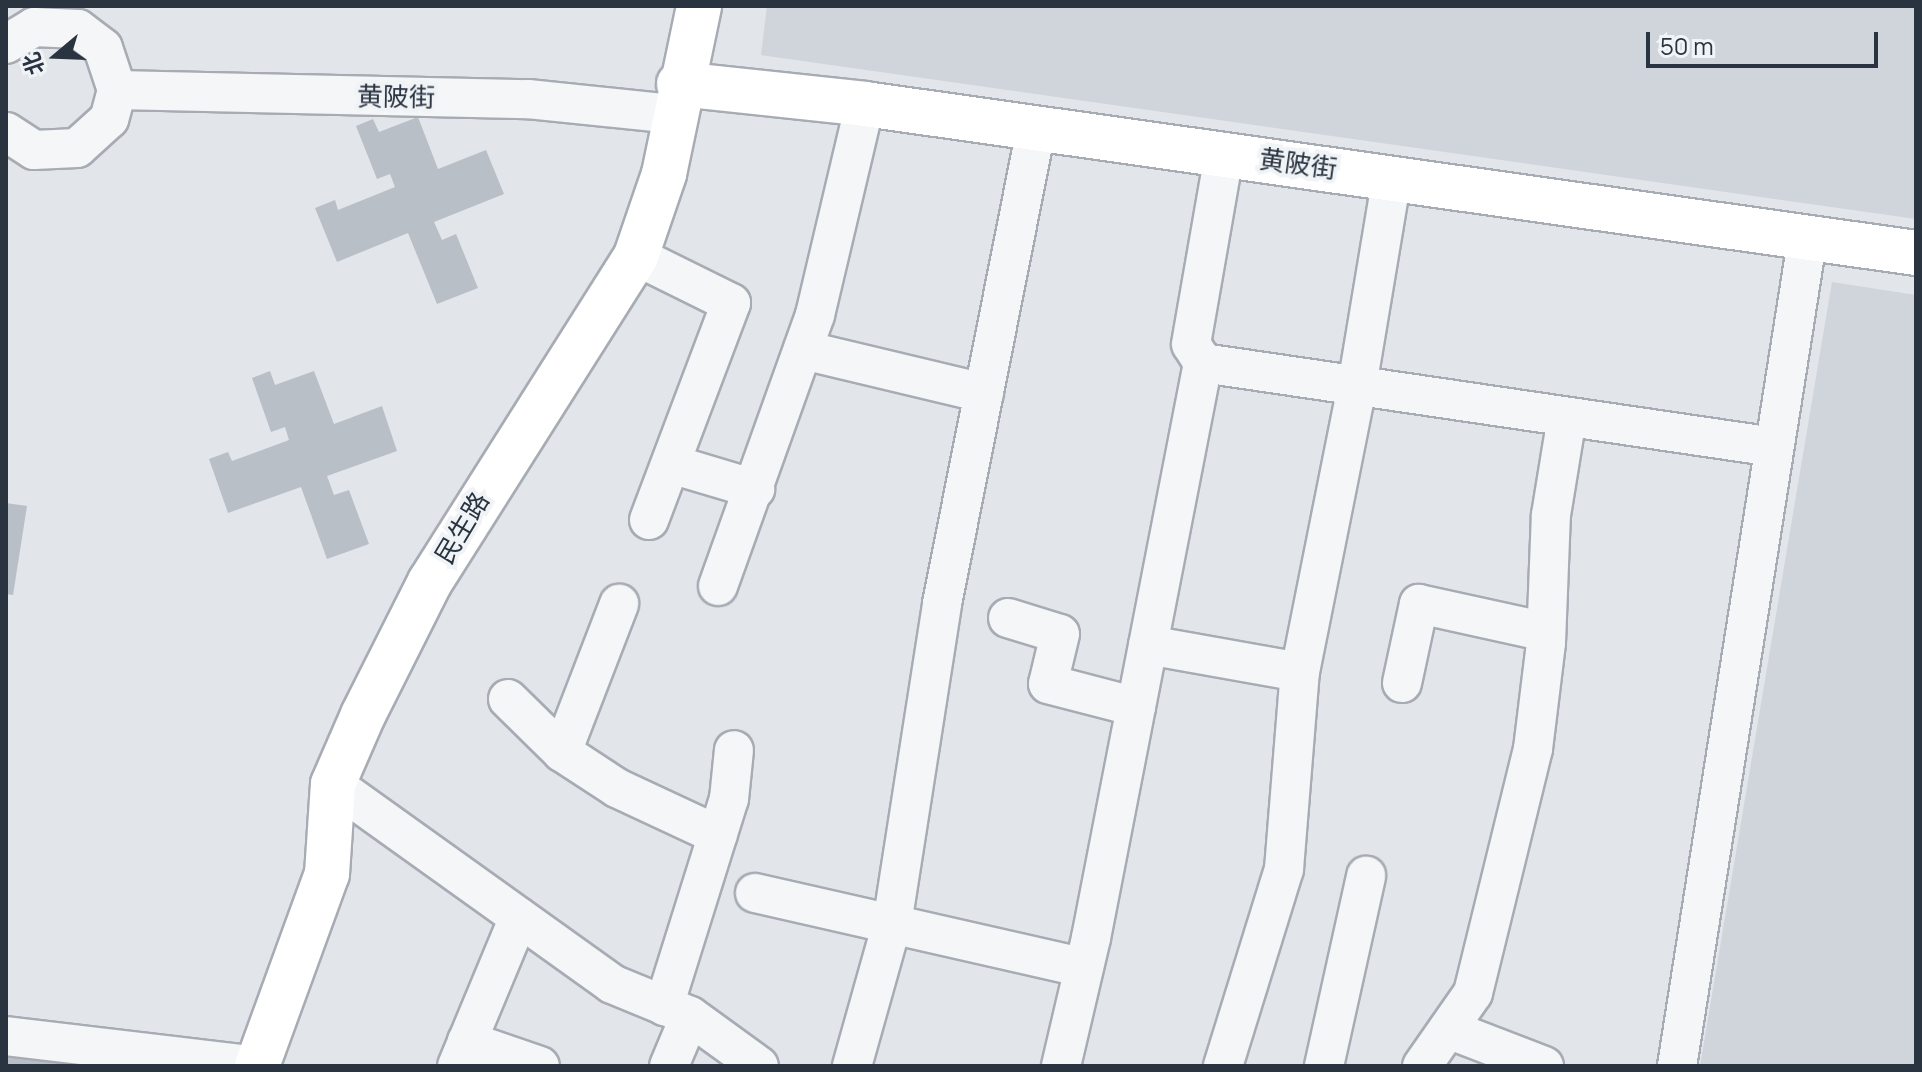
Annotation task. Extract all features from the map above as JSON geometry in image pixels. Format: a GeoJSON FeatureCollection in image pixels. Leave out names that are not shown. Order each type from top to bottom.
{"type":"FeatureCollection","features":[{"type":"Feature","properties":{"kind":"street","name":"民生路"},"geometry":{"type":"LineString","coordinates":[[257,1066],[327,874],[333,784],[430,582],[636,256],[664,174],[677,99],[699,6]]}},
{"type":"Feature","properties":{"kind":"street"},"geometry":{"type":"LineString","coordinates":[[6,44],[34,27],[78,29],[103,48],[117,90],[109,119],[77,148],[34,150],[6,132]]}},
{"type":"Feature","properties":{"kind":"street","name":"黄陂街"},"geometry":{"type":"LineString","coordinates":[[117,90],[865,104],[1808,235],[1916,253]]}},
{"type":"Feature","properties":{"kind":"street"},"geometry":{"type":"LineString","coordinates":[[718,586],[803,350],[865,104]]}},
{"type":"Feature","properties":{"kind":"street"},"geometry":{"type":"LineString","coordinates":[[852,1066],[892,924],[942,604],[1036,128]]}},
{"type":"Feature","properties":{"kind":"street"},"geometry":{"type":"LineString","coordinates":[[1061,1066],[1084,968],[1203,363],[1191,344],[1224,154]]}},
{"type":"Feature","properties":{"kind":"street"},"geometry":{"type":"LineString","coordinates":[[1223,1066],[1284,869],[1300,672],[1357,386],[1392,177]]}},
{"type":"Feature","properties":{"kind":"street"},"geometry":{"type":"LineString","coordinates":[[1677,1066],[1808,235]]}},
{"type":"Feature","properties":{"kind":"street"},"geometry":{"type":"LineString","coordinates":[[636,256],[731,303],[649,520]]}},
{"type":"Feature","properties":{"kind":"street"},"geometry":{"type":"LineString","coordinates":[[803,350],[984,393]]}},
{"type":"Feature","properties":{"kind":"street"},"geometry":{"type":"LineString","coordinates":[[1203,363],[1774,447]]}},
{"type":"Feature","properties":{"kind":"street"},"geometry":{"type":"LineString","coordinates":[[1422,1066],[1473,993],[1488,947],[1533,749],[1546,632],[1551,515],[1567,417]]}},
{"type":"Feature","properties":{"kind":"street"},"geometry":{"type":"LineString","coordinates":[[671,464],[755,489]]}},
{"type":"Feature","properties":{"kind":"street"},"geometry":{"type":"LineString","coordinates":[[562,752],[619,604]]}},
{"type":"Feature","properties":{"kind":"street"},"geometry":{"type":"LineString","coordinates":[[1402,683],[1419,604],[1546,632]]}},
{"type":"Feature","properties":{"kind":"street"},"geometry":{"type":"LineString","coordinates":[[1008,618],[1060,634],[1048,684],[1136,707]]}},
{"type":"Feature","properties":{"kind":"street"},"geometry":{"type":"LineString","coordinates":[[1148,645],[1300,672]]}},
{"type":"Feature","properties":{"kind":"street"},"geometry":{"type":"LineString","coordinates":[[508,699],[562,752],[617,788],[718,835]]}},
{"type":"Feature","properties":{"kind":"street"},"geometry":{"type":"LineString","coordinates":[[669,1066],[677,1011],[729,799],[734,750]]}},
{"type":"Feature","properties":{"kind":"street"},"geometry":{"type":"LineString","coordinates":[[333,784],[612,984],[677,1011],[759,1066]]}},
{"type":"Feature","properties":{"kind":"street"},"geometry":{"type":"LineString","coordinates":[[1324,1066],[1366,876]]}},
{"type":"Feature","properties":{"kind":"street"},"geometry":{"type":"LineString","coordinates":[[755,893],[1084,968]]}},
{"type":"Feature","properties":{"kind":"street"},"geometry":{"type":"LineString","coordinates":[[519,917],[462,1054],[540,1066]]}},
{"type":"Feature","properties":{"kind":"street"},"geometry":{"type":"LineString","coordinates":[[1448,1029],[1544,1066]]}},
{"type":"Feature","properties":{"kind":"street"},"geometry":{"type":"LineString","coordinates":[[6,1036],[257,1066]]}},
{"type":"Feature","properties":{"kind":"shaded area"},"geometry":{"type":"Polygon","coordinates":[[[767,6],[1916,6],[1916,219],[761,55],[767,6]]]}},
{"type":"Feature","properties":{"kind":"shaded area"},"geometry":{"type":"Polygon","coordinates":[[[1832,282],[1916,295],[1916,1066],[1700,1066],[1832,282]]]}},
{"type":"Feature","properties":{"kind":"building"},"geometry":{"type":"Polygon","coordinates":[[[418,117],[438,169],[486,150],[504,194],[434,222],[442,240],[456,234],[478,288],[437,304],[408,233],[337,262],[315,208],[335,200],[338,210],[395,187],[390,174],[377,179],[356,126],[373,119],[379,132],[418,117]]]}},
{"type":"Feature","properties":{"kind":"building"},"geometry":{"type":"Polygon","coordinates":[[[270,371],[275,385],[314,371],[334,424],[382,406],[397,451],[327,476],[334,495],[349,490],[369,544],[327,559],[301,487],[228,513],[209,459],[228,452],[232,461],[289,440],[285,427],[271,432],[252,378],[270,371]]]}},
{"type":"Feature","properties":{"kind":"building"},"geometry":{"type":"Polygon","coordinates":[[[6,503],[27,506],[13,595],[6,594],[6,503]]]}},
{"type":"Feature","properties":{"kind":"building"},"geometry":{"type":"Polygon","coordinates":[[[6,1044],[154,1066],[6,1066],[6,1044]]]}}]}
